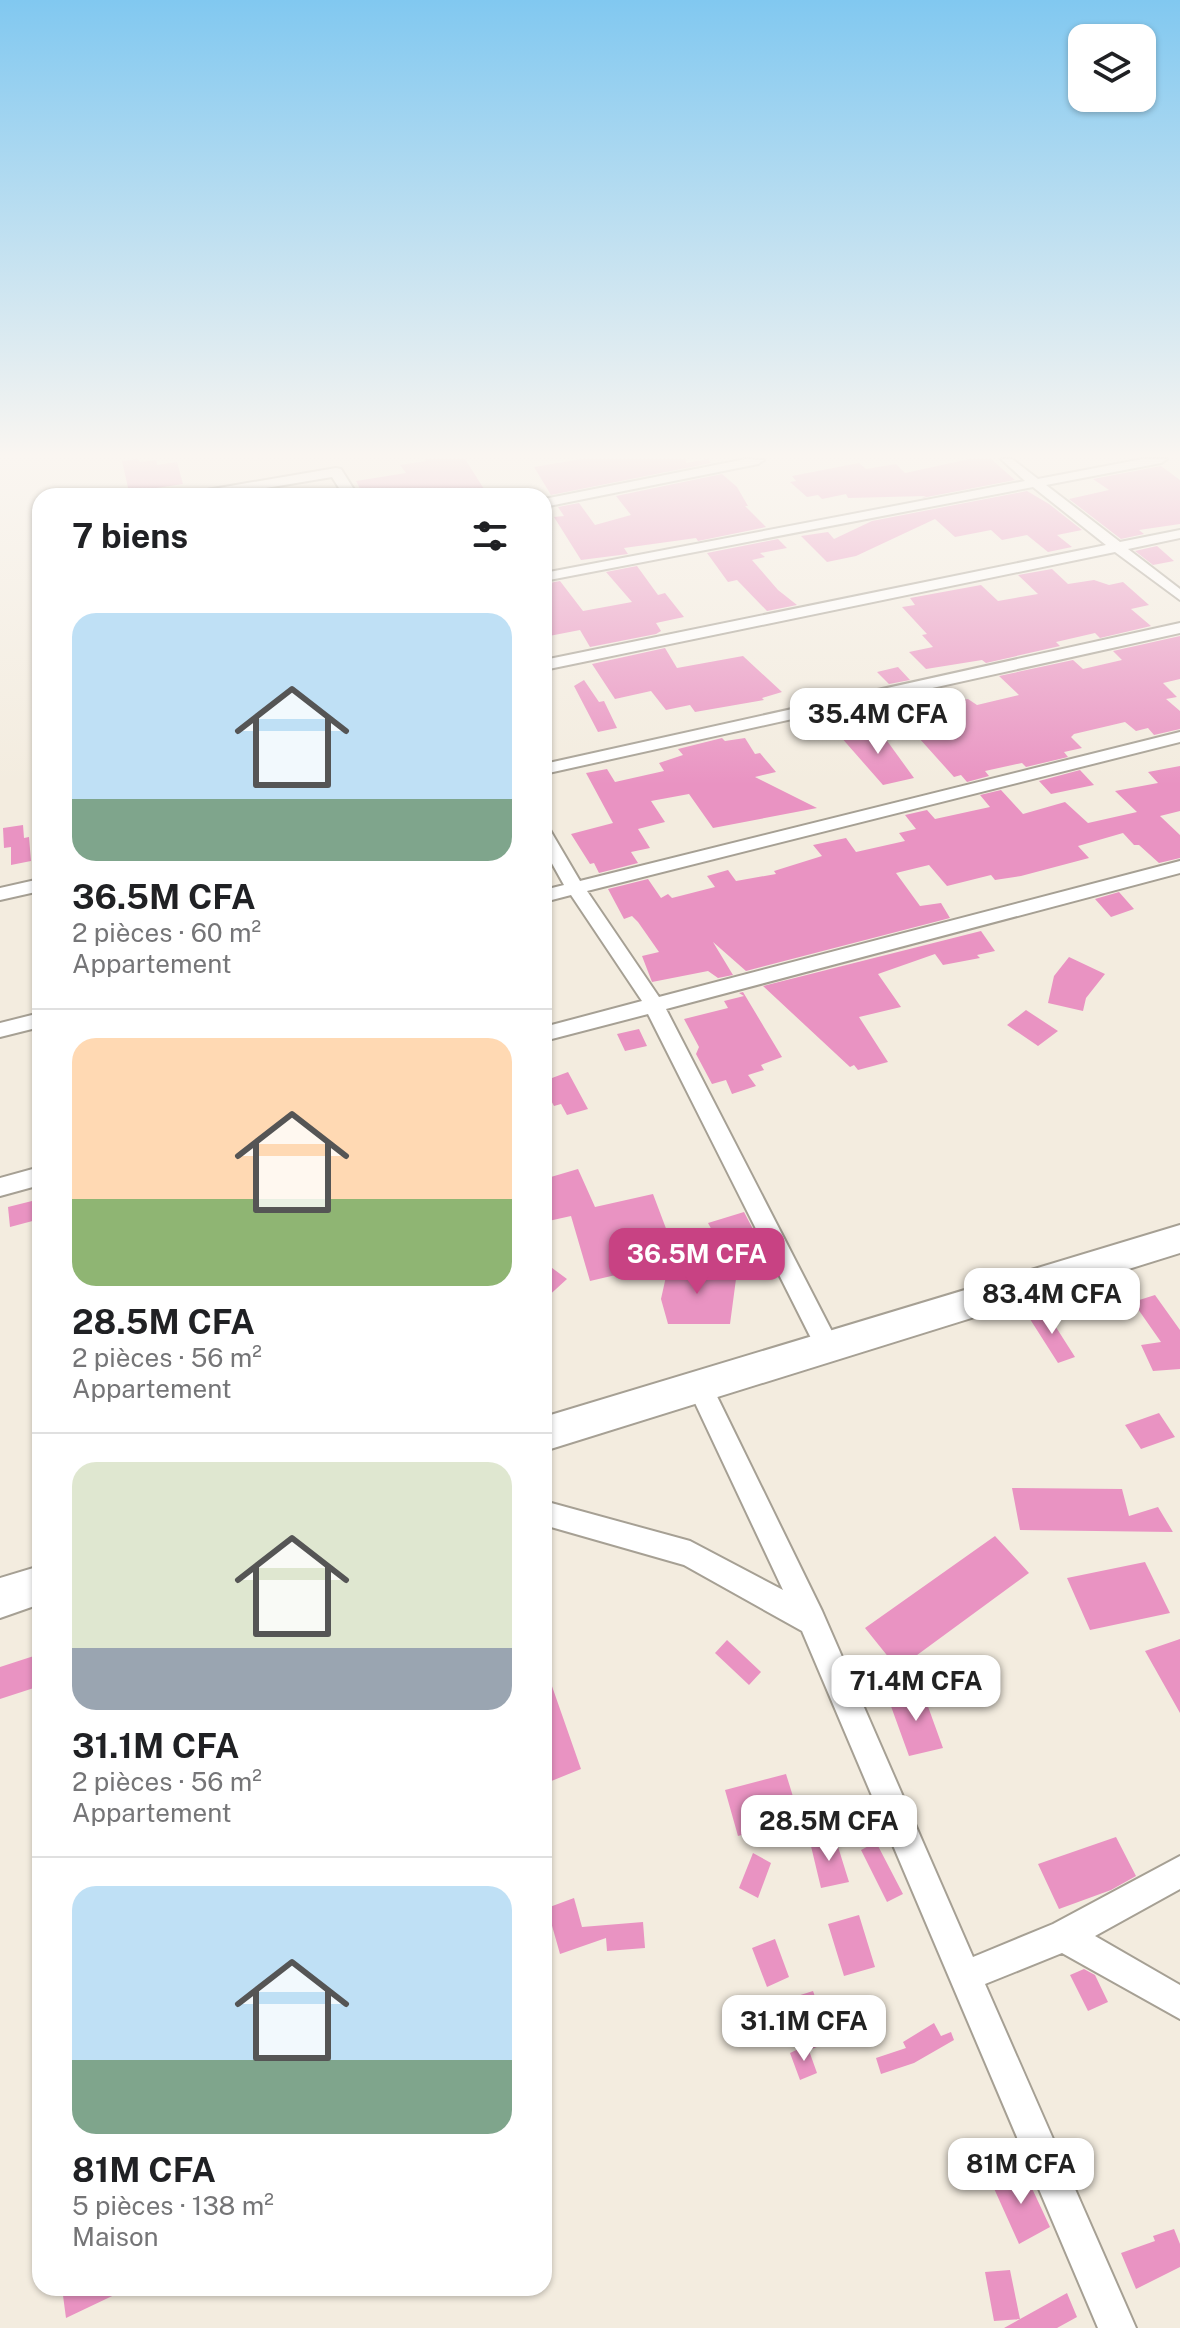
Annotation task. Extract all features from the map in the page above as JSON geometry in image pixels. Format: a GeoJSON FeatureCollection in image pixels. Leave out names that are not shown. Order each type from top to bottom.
{"type":"FeatureCollection","features":[{"type":"Feature","properties":{"kind":"main road"},"geometry":{"type":"LineString","coordinates":[[552,1432],[1180,1239]]}},
{"type":"Feature","properties":{"kind":"main road"},"geometry":{"type":"LineString","coordinates":[[0,1598],[32,1588]]}},
{"type":"Feature","properties":{"kind":"street"},"geometry":{"type":"LineString","coordinates":[[552,575],[592,568]]}},
{"type":"Feature","properties":{"kind":"street"},"geometry":{"type":"LineString","coordinates":[[552,663],[1018,568]]}},
{"type":"Feature","properties":{"kind":"street"},"geometry":{"type":"LineString","coordinates":[[1144,568],[1180,596]]}},
{"type":"Feature","properties":{"kind":"street"},"geometry":{"type":"LineString","coordinates":[[552,767],[1180,628]]}},
{"type":"Feature","properties":{"kind":"street"},"geometry":{"type":"LineString","coordinates":[[552,894],[1180,737]]}},
{"type":"Feature","properties":{"kind":"street"},"geometry":{"type":"LineString","coordinates":[[552,848],[653,1003],[828,1347]]}},
{"type":"Feature","properties":{"kind":"street"},"geometry":{"type":"LineString","coordinates":[[552,1032],[1180,867]]}},
{"type":"Feature","properties":{"kind":"street"},"geometry":{"type":"LineString","coordinates":[[0,894],[32,887]]}},
{"type":"Feature","properties":{"kind":"street"},"geometry":{"type":"LineString","coordinates":[[0,1030],[32,1022]]}},
{"type":"Feature","properties":{"kind":"street"},"geometry":{"type":"LineString","coordinates":[[0,1187],[32,1178]]}},
{"type":"Feature","properties":{"kind":"street"},"geometry":{"type":"LineString","coordinates":[[700,1388],[812,1621],[1117,2328]]}},
{"type":"Feature","properties":{"kind":"street"},"geometry":{"type":"LineString","coordinates":[[552,1515],[690,1554],[714,1564],[812,1621]]}},
{"type":"Feature","properties":{"kind":"street"},"geometry":{"type":"LineString","coordinates":[[966,1976],[1064,1936],[1180,1872]]}},
{"type":"Feature","properties":{"kind":"street"},"geometry":{"type":"LineString","coordinates":[[1064,1936],[1180,2003]]}},
{"type":"Feature","properties":{"kind":"building"},"geometry":{"type":"Polygon","coordinates":[[[638,568],[658,595],[665,593],[684,617],[656,623],[661,631],[656,634],[590,647],[580,630],[552,635],[552,582],[560,581],[583,611],[632,602],[606,572],[638,568]]]}},
{"type":"Feature","properties":{"kind":"building"},"geometry":{"type":"Polygon","coordinates":[[[718,568],[759,568],[778,590],[797,605],[767,611],[737,580],[728,582],[718,568]]]}},
{"type":"Feature","properties":{"kind":"building"},"geometry":{"type":"Polygon","coordinates":[[[1052,569],[1068,584],[1094,580],[1109,585],[1123,582],[1149,605],[1131,609],[1151,626],[1100,638],[1095,633],[1056,642],[1060,646],[986,663],[982,660],[926,669],[909,652],[933,647],[922,635],[927,634],[902,607],[915,605],[910,598],[981,585],[998,601],[1038,594],[1018,575],[1052,569]]]}},
{"type":"Feature","properties":{"kind":"building"},"geometry":{"type":"Polygon","coordinates":[[[1180,636],[1180,679],[1163,683],[1177,697],[1166,699],[1180,711],[1180,729],[1154,735],[1148,728],[1136,731],[1125,722],[1074,734],[1071,737],[1082,748],[1064,752],[1068,757],[1026,767],[1022,763],[985,771],[989,776],[967,782],[961,775],[954,777],[892,708],[907,704],[901,698],[921,693],[932,705],[968,699],[977,705],[1019,695],[999,676],[1073,660],[1083,669],[1122,660],[1113,651],[1180,636]]]}},
{"type":"Feature","properties":{"kind":"building"},"geometry":{"type":"Polygon","coordinates":[[[665,648],[677,668],[743,656],[782,692],[762,698],[764,700],[695,712],[690,705],[666,710],[651,691],[615,699],[592,664],[665,648]]]}},
{"type":"Feature","properties":{"kind":"building"},"geometry":{"type":"Polygon","coordinates":[[[898,667],[910,680],[889,684],[877,672],[898,667]]]}},
{"type":"Feature","properties":{"kind":"building"},"geometry":{"type":"Polygon","coordinates":[[[584,680],[599,702],[604,701],[617,728],[598,732],[574,686],[584,680]]]}},
{"type":"Feature","properties":{"kind":"building"},"geometry":{"type":"Polygon","coordinates":[[[877,727],[914,778],[883,785],[840,736],[877,727]]]}},
{"type":"Feature","properties":{"kind":"building"},"geometry":{"type":"Polygon","coordinates":[[[722,738],[725,741],[745,738],[755,754],[760,753],[776,772],[755,777],[817,808],[713,828],[689,794],[651,801],[665,822],[638,829],[650,848],[631,852],[638,863],[599,873],[571,834],[613,823],[586,773],[607,769],[615,782],[664,771],[659,763],[683,755],[678,749],[722,738]]]}},
{"type":"Feature","properties":{"kind":"building"},"geometry":{"type":"Polygon","coordinates":[[[1180,766],[1180,811],[1160,816],[1180,835],[1180,858],[1159,863],[1123,833],[1078,846],[1089,858],[1021,876],[995,880],[991,875],[947,886],[929,865],[896,873],[920,906],[941,903],[950,918],[746,971],[713,942],[733,975],[718,978],[708,971],[652,982],[642,956],[659,952],[632,916],[624,919],[608,889],[648,879],[661,898],[668,894],[672,898],[715,887],[707,876],[728,870],[736,881],[776,874],[774,871],[822,856],[813,845],[846,838],[856,852],[905,841],[899,833],[916,829],[905,815],[927,810],[935,819],[990,807],[980,795],[1001,790],[1023,814],[1065,802],[1088,823],[1137,812],[1115,791],[1158,783],[1148,772],[1180,766]]]}},
{"type":"Feature","properties":{"kind":"building"},"geometry":{"type":"Polygon","coordinates":[[[1080,770],[1094,785],[1051,794],[1039,781],[1080,770]]]}},
{"type":"Feature","properties":{"kind":"building"},"geometry":{"type":"Polygon","coordinates":[[[23,825],[24,838],[29,837],[31,861],[11,865],[11,847],[4,848],[3,828],[23,825]]]}},
{"type":"Feature","properties":{"kind":"building"},"geometry":{"type":"Polygon","coordinates":[[[1119,892],[1134,909],[1111,917],[1095,899],[1119,892]]]}},
{"type":"Feature","properties":{"kind":"building"},"geometry":{"type":"Polygon","coordinates":[[[981,931],[995,951],[977,955],[980,958],[943,965],[935,954],[878,974],[901,1007],[859,1017],[888,1062],[858,1070],[854,1065],[850,1067],[763,986],[981,931]]]}},
{"type":"Feature","properties":{"kind":"building"},"geometry":{"type":"Polygon","coordinates":[[[1069,957],[1105,974],[1086,998],[1083,1011],[1048,1003],[1054,976],[1069,957]]]}},
{"type":"Feature","properties":{"kind":"building"},"geometry":{"type":"Polygon","coordinates":[[[743,992],[782,1057],[761,1065],[764,1070],[748,1075],[756,1086],[732,1094],[726,1080],[712,1084],[696,1054],[699,1047],[684,1019],[728,1008],[724,1001],[744,996],[739,993],[743,992]]]}},
{"type":"Feature","properties":{"kind":"building"},"geometry":{"type":"Polygon","coordinates":[[[1026,1010],[1058,1031],[1038,1046],[1007,1025],[1026,1010]]]}},
{"type":"Feature","properties":{"kind":"building"},"geometry":{"type":"Polygon","coordinates":[[[639,1029],[647,1046],[625,1051],[617,1034],[639,1029]]]}},
{"type":"Feature","properties":{"kind":"building"},"geometry":{"type":"Polygon","coordinates":[[[568,1072],[588,1109],[567,1115],[561,1104],[554,1106],[552,1078],[568,1072]]]}},
{"type":"Feature","properties":{"kind":"building"},"geometry":{"type":"Polygon","coordinates":[[[578,1169],[595,1207],[653,1194],[673,1247],[616,1263],[620,1274],[590,1281],[571,1216],[552,1220],[552,1177],[578,1169]]]}},
{"type":"Feature","properties":{"kind":"building"},"geometry":{"type":"Polygon","coordinates":[[[32,1201],[32,1221],[10,1227],[8,1207],[32,1201]]]}},
{"type":"Feature","properties":{"kind":"building"},"geometry":{"type":"Polygon","coordinates":[[[744,1212],[755,1233],[720,1245],[708,1223],[744,1212]]]}},
{"type":"Feature","properties":{"kind":"building"},"geometry":{"type":"Polygon","coordinates":[[[669,1263],[704,1266],[736,1279],[730,1324],[668,1324],[661,1299],[669,1263]]]}},
{"type":"Feature","properties":{"kind":"building"},"geometry":{"type":"Polygon","coordinates":[[[552,1268],[567,1279],[552,1293],[552,1268]]]}},
{"type":"Feature","properties":{"kind":"building"},"geometry":{"type":"Polygon","coordinates":[[[1155,1295],[1180,1330],[1180,1369],[1153,1371],[1141,1345],[1161,1342],[1133,1302],[1155,1295]]]}},
{"type":"Feature","properties":{"kind":"building"},"geometry":{"type":"Polygon","coordinates":[[[1045,1310],[1075,1357],[1058,1363],[1028,1316],[1045,1310]]]}},
{"type":"Feature","properties":{"kind":"building"},"geometry":{"type":"Polygon","coordinates":[[[1159,1413],[1175,1437],[1141,1449],[1125,1425],[1159,1413]]]}},
{"type":"Feature","properties":{"kind":"building"},"geometry":{"type":"Polygon","coordinates":[[[1012,1488],[1122,1489],[1129,1516],[1158,1507],[1173,1532],[1020,1530],[1012,1488]]]}},
{"type":"Feature","properties":{"kind":"building"},"geometry":{"type":"Polygon","coordinates":[[[995,1536],[1029,1573],[898,1669],[865,1628],[995,1536]]]}},
{"type":"Feature","properties":{"kind":"building"},"geometry":{"type":"Polygon","coordinates":[[[1145,1562],[1170,1613],[1090,1630],[1067,1578],[1145,1562]]]}},
{"type":"Feature","properties":{"kind":"building"},"geometry":{"type":"Polygon","coordinates":[[[1180,1639],[1180,1713],[1145,1651],[1180,1639]]]}},
{"type":"Feature","properties":{"kind":"building"},"geometry":{"type":"Polygon","coordinates":[[[727,1640],[761,1672],[749,1685],[715,1653],[727,1640]]]}},
{"type":"Feature","properties":{"kind":"building"},"geometry":{"type":"Polygon","coordinates":[[[32,1657],[32,1689],[0,1699],[0,1667],[32,1657]]]}},
{"type":"Feature","properties":{"kind":"building"},"geometry":{"type":"Polygon","coordinates":[[[552,1686],[581,1769],[552,1781],[552,1686]]]}},
{"type":"Feature","properties":{"kind":"building"},"geometry":{"type":"Polygon","coordinates":[[[922,1690],[943,1748],[909,1756],[888,1698],[922,1690]]]}},
{"type":"Feature","properties":{"kind":"building"},"geometry":{"type":"Polygon","coordinates":[[[786,1774],[800,1819],[738,1836],[725,1790],[786,1774]]]}},
{"type":"Feature","properties":{"kind":"building"},"geometry":{"type":"Polygon","coordinates":[[[835,1837],[849,1882],[821,1888],[810,1842],[835,1837]]]}},
{"type":"Feature","properties":{"kind":"building"},"geometry":{"type":"Polygon","coordinates":[[[1116,1837],[1136,1876],[1111,1890],[1059,1909],[1038,1864],[1116,1837]]]}},
{"type":"Feature","properties":{"kind":"building"},"geometry":{"type":"Polygon","coordinates":[[[876,1842],[903,1894],[887,1902],[861,1850],[876,1842]]]}},
{"type":"Feature","properties":{"kind":"building"},"geometry":{"type":"Polygon","coordinates":[[[753,1853],[771,1863],[758,1898],[739,1888],[753,1853]]]}},
{"type":"Feature","properties":{"kind":"building"},"geometry":{"type":"Polygon","coordinates":[[[574,1898],[582,1927],[643,1922],[645,1948],[607,1951],[606,1938],[560,1954],[552,1926],[552,1906],[574,1898]]]}},
{"type":"Feature","properties":{"kind":"building"},"geometry":{"type":"Polygon","coordinates":[[[859,1915],[875,1967],[844,1976],[828,1924],[859,1915]]]}},
{"type":"Feature","properties":{"kind":"building"},"geometry":{"type":"Polygon","coordinates":[[[775,1939],[789,1977],[767,1987],[752,1948],[775,1939]]]}},
{"type":"Feature","properties":{"kind":"building"},"geometry":{"type":"Polygon","coordinates":[[[1084,1969],[1095,1975],[1108,2002],[1088,2011],[1070,1975],[1084,1969]]]}},
{"type":"Feature","properties":{"kind":"building"},"geometry":{"type":"Polygon","coordinates":[[[813,1991],[831,2041],[812,2049],[794,1997],[813,1991]]]}},
{"type":"Feature","properties":{"kind":"building"},"geometry":{"type":"Polygon","coordinates":[[[934,2023],[941,2036],[951,2032],[954,2040],[914,2063],[881,2074],[876,2058],[906,2048],[903,2042],[934,2023]]]}},
{"type":"Feature","properties":{"kind":"building"},"geometry":{"type":"Polygon","coordinates":[[[807,2045],[817,2073],[800,2080],[790,2053],[807,2045]]]}},
{"type":"Feature","properties":{"kind":"building"},"geometry":{"type":"Polygon","coordinates":[[[1023,2169],[1050,2227],[1019,2244],[992,2184],[1023,2169]]]}},
{"type":"Feature","properties":{"kind":"building"},"geometry":{"type":"Polygon","coordinates":[[[1174,2229],[1180,2244],[1180,2267],[1136,2289],[1121,2253],[1155,2241],[1153,2236],[1174,2229]]]}},
{"type":"Feature","properties":{"kind":"building"},"geometry":{"type":"Polygon","coordinates":[[[1010,2270],[1020,2319],[994,2321],[985,2272],[1010,2270]]]}},
{"type":"Feature","properties":{"kind":"building"},"geometry":{"type":"Polygon","coordinates":[[[1067,2293],[1077,2317],[1057,2328],[1004,2328],[1067,2293]]]}},
{"type":"Feature","properties":{"kind":"building"},"geometry":{"type":"Polygon","coordinates":[[[63,2296],[112,2296],[66,2318],[63,2296]]]}}]}
